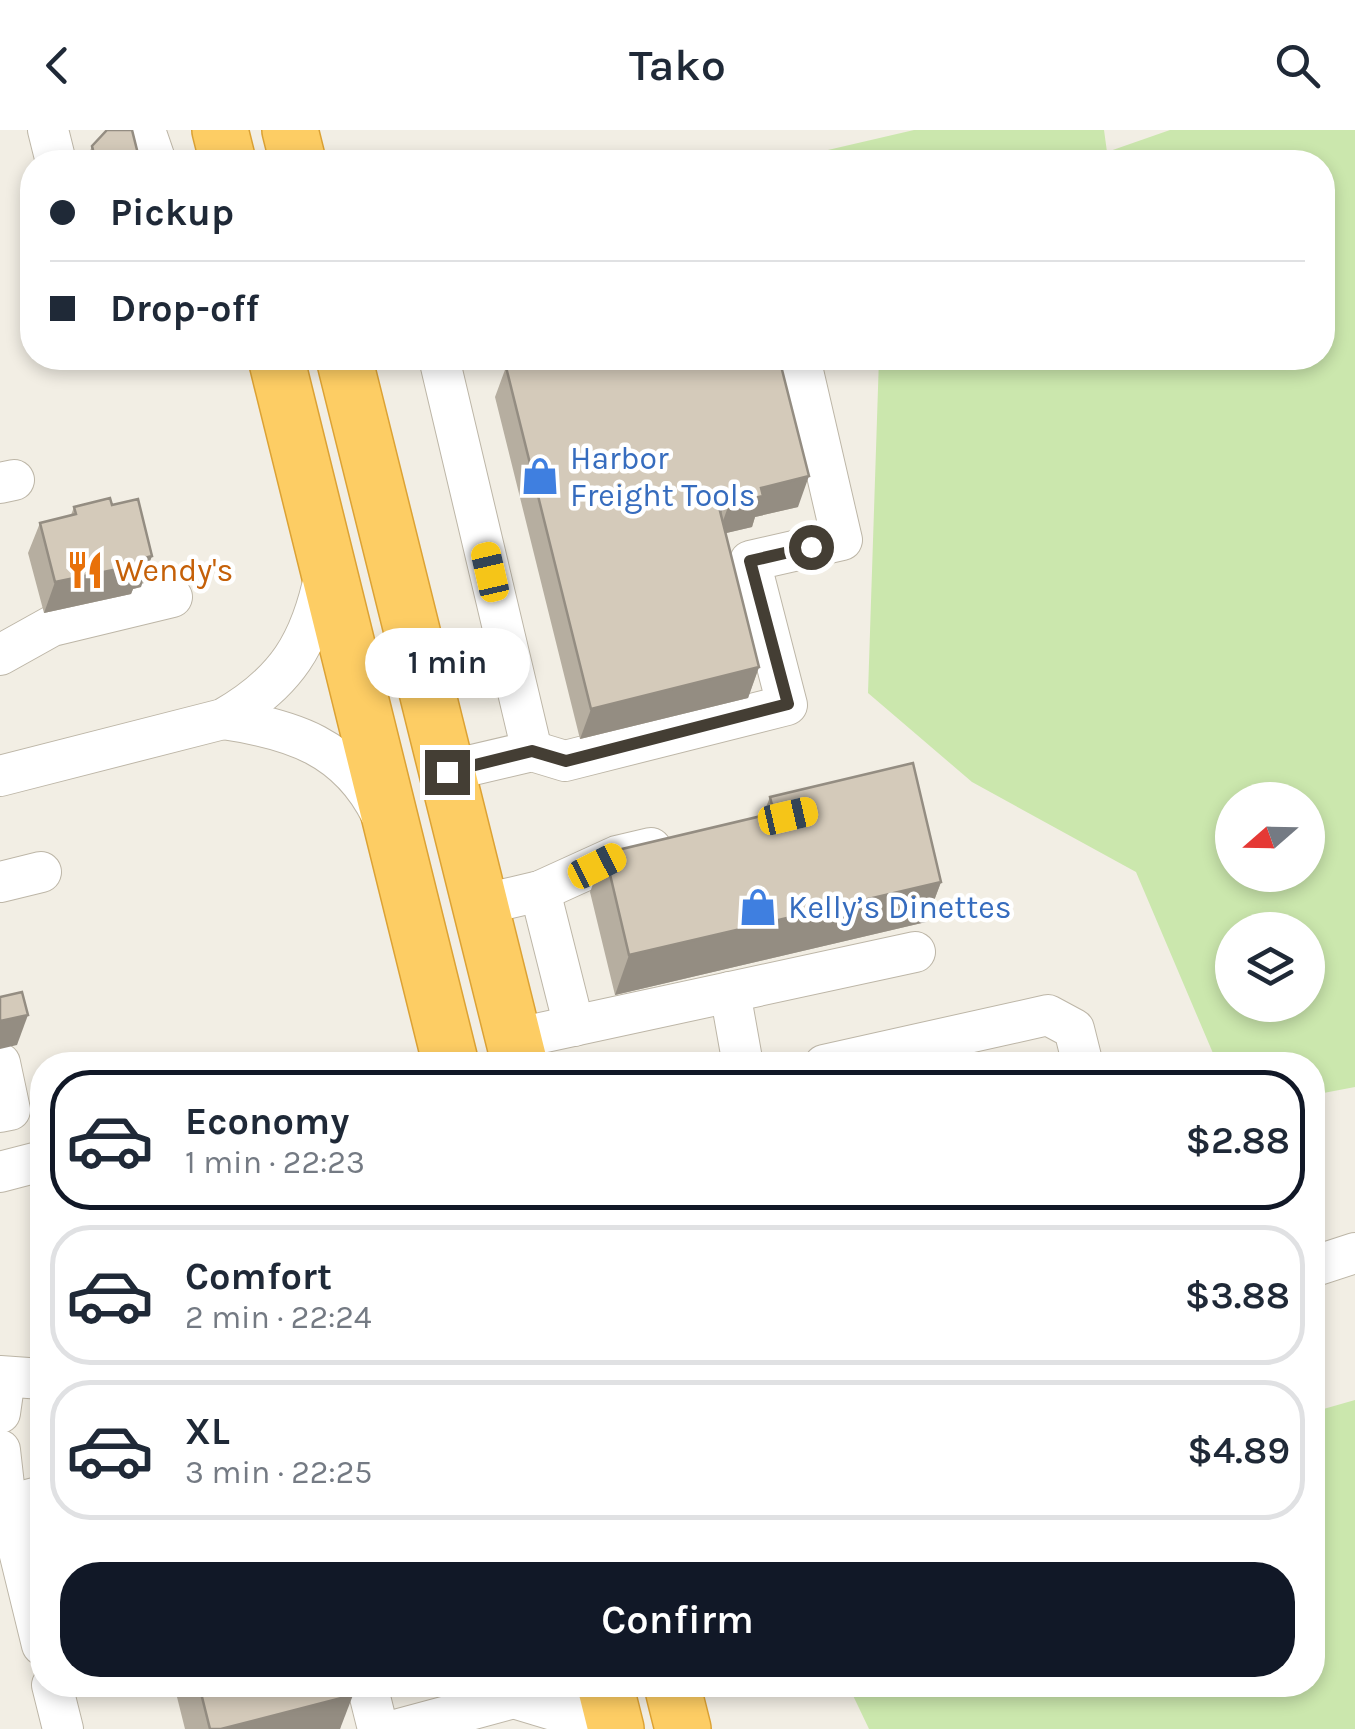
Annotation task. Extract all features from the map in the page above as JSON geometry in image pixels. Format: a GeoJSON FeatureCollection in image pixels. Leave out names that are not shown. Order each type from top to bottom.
{"type":"FeatureCollection","features":[{"type":"Feature","properties":{"kind":"highway"},"geometry":{"type":"LineString","coordinates":[[279,370],[448,1052]]}},
{"type":"Feature","properties":{"kind":"highway"},"geometry":{"type":"LineString","coordinates":[[347,370],[516,1052]]}},
{"type":"Feature","properties":{"kind":"highway"},"geometry":{"type":"LineString","coordinates":[[608,1697],[616,1729]]}},
{"type":"Feature","properties":{"kind":"highway"},"geometry":{"type":"LineString","coordinates":[[675,1697],[683,1729]]}},
{"type":"Feature","properties":{"kind":"lane"},"geometry":{"type":"LineString","coordinates":[[441,370],[532,751]]}},
{"type":"Feature","properties":{"kind":"lane"},"geometry":{"type":"LineString","coordinates":[[447,772],[532,751],[566,761],[788,704],[750,561],[842,540],[803,370]]}},
{"type":"Feature","properties":{"kind":"lane"},"geometry":{"type":"LineString","coordinates":[[0,776],[222,719],[278,677],[305,641],[315,620],[328,560]]}},
{"type":"Feature","properties":{"kind":"lane"},"geometry":{"type":"LineString","coordinates":[[0,655],[52,626],[172,597]]}},
{"type":"Feature","properties":{"kind":"lane"},"geometry":{"type":"LineString","coordinates":[[222,719],[291,731],[332,752],[370,792],[400,854]]}},
{"type":"Feature","properties":{"kind":"lane"},"geometry":{"type":"LineString","coordinates":[[480,905],[540,891],[617,856],[690,839]]}},
{"type":"Feature","properties":{"kind":"lane"},"geometry":{"type":"LineString","coordinates":[[0,882],[41,872]]}},
{"type":"Feature","properties":{"kind":"lane"},"geometry":{"type":"LineString","coordinates":[[540,891],[574,1026]]}},
{"type":"Feature","properties":{"kind":"lane"},"geometry":{"type":"LineString","coordinates":[[516,1052],[574,1026],[915,952]]}},
{"type":"Feature","properties":{"kind":"lane"},"geometry":{"type":"LineString","coordinates":[[730,992],[741,1052]]}},
{"type":"Feature","properties":{"kind":"lane"},"geometry":{"type":"LineString","coordinates":[[882,1052],[1048,1015],[1074,1028],[1080,1052]]}},
{"type":"Feature","properties":{"kind":"lane"},"geometry":{"type":"LineString","coordinates":[[0,1063],[10,1110],[0,1112]]}},
{"type":"Feature","properties":{"kind":"lane"},"geometry":{"type":"LineString","coordinates":[[0,1172],[30,1164]]}},
{"type":"Feature","properties":{"kind":"lane"},"geometry":{"type":"LineString","coordinates":[[1325,1263],[1355,1253]]}},
{"type":"Feature","properties":{"kind":"lane"},"geometry":{"type":"LineString","coordinates":[[0,1450],[25,1500],[30,1543]]}},
{"type":"Feature","properties":{"kind":"lane"},"geometry":{"type":"LineString","coordinates":[[55,1697],[63,1729]]}},
{"type":"Feature","properties":{"kind":"lane"},"geometry":{"type":"LineString","coordinates":[[369,1697],[378,1729]]}},
{"type":"Feature","properties":{"kind":"lane"},"geometry":{"type":"LineString","coordinates":[[398,1729],[472,1719],[513,1697]]}},
{"type":"Feature","properties":{"kind":"lane"},"geometry":{"type":"LineString","coordinates":[[533,1697],[593,1729]]}},
{"type":"Feature","properties":{"kind":"green space"},"geometry":{"type":"Polygon","coordinates":[[[914,130],[1104,130],[1107,150],[828,150],[914,130]]]}},
{"type":"Feature","properties":{"kind":"green space"},"geometry":{"type":"Polygon","coordinates":[[[1170,130],[1355,130],[1355,1087],[1325,1093],[1325,1052],[1212,1052],[1136,872],[972,782],[868,693],[879,370],[1335,370],[1335,150],[1113,150],[1170,130]]]}},
{"type":"Feature","properties":{"kind":"green space"},"geometry":{"type":"Polygon","coordinates":[[[1355,1400],[1355,1729],[869,1729],[854,1697],[1325,1697],[1325,1409],[1355,1400]]]}},
{"type":"Feature","properties":{"kind":"building"},"geometry":{"type":"Polygon","coordinates":[[[107,130],[132,130],[137,150],[93,150],[92,146],[107,130]]]}},
{"type":"Feature","properties":{"kind":"building"},"geometry":{"type":"Polygon","coordinates":[[[507,370],[782,370],[809,476],[761,488],[763,496],[729,504],[727,497],[717,499],[759,667],[591,709],[507,370]]]}},
{"type":"Feature","properties":{"kind":"building"},"geometry":{"type":"Polygon","coordinates":[[[110,498],[112,505],[138,499],[152,556],[141,559],[142,564],[55,582],[40,523],[76,514],[74,507],[110,498]]]}},
{"type":"Feature","properties":{"kind":"building","name":"Kelly’s Dinettes"},"geometry":{"type":"Polygon","coordinates":[[[913,763],[941,882],[629,955],[605,853],[774,813],[770,797],[913,763]]]}},
{"type":"Feature","properties":{"kind":"building"},"geometry":{"type":"Polygon","coordinates":[[[22,992],[28,1015],[0,1021],[0,997],[22,992]]]}},
{"type":"Feature","properties":{"kind":"building"},"geometry":{"type":"Polygon","coordinates":[[[202,1697],[345,1697],[221,1729],[210,1729],[202,1697]]]}},
{"type":"Feature","properties":{"kind":"place","name":"Harbor Freight Tools"},"geometry":{"type":"Point","coordinates":[540,476]}},
{"type":"Feature","properties":{"kind":"place","name":"Wendy's"},"geometry":{"type":"Point","coordinates":[85,570]}},
{"type":"Feature","properties":{"kind":"place","name":"Kelly’s Dinettes"},"geometry":{"type":"Point","coordinates":[758,907]}},
{"type":"Feature","properties":{"kind":"route"},"geometry":{"type":"LineString","coordinates":[[447,772],[532,751],[566,761],[788,704],[750,561],[811,547]]}}]}
